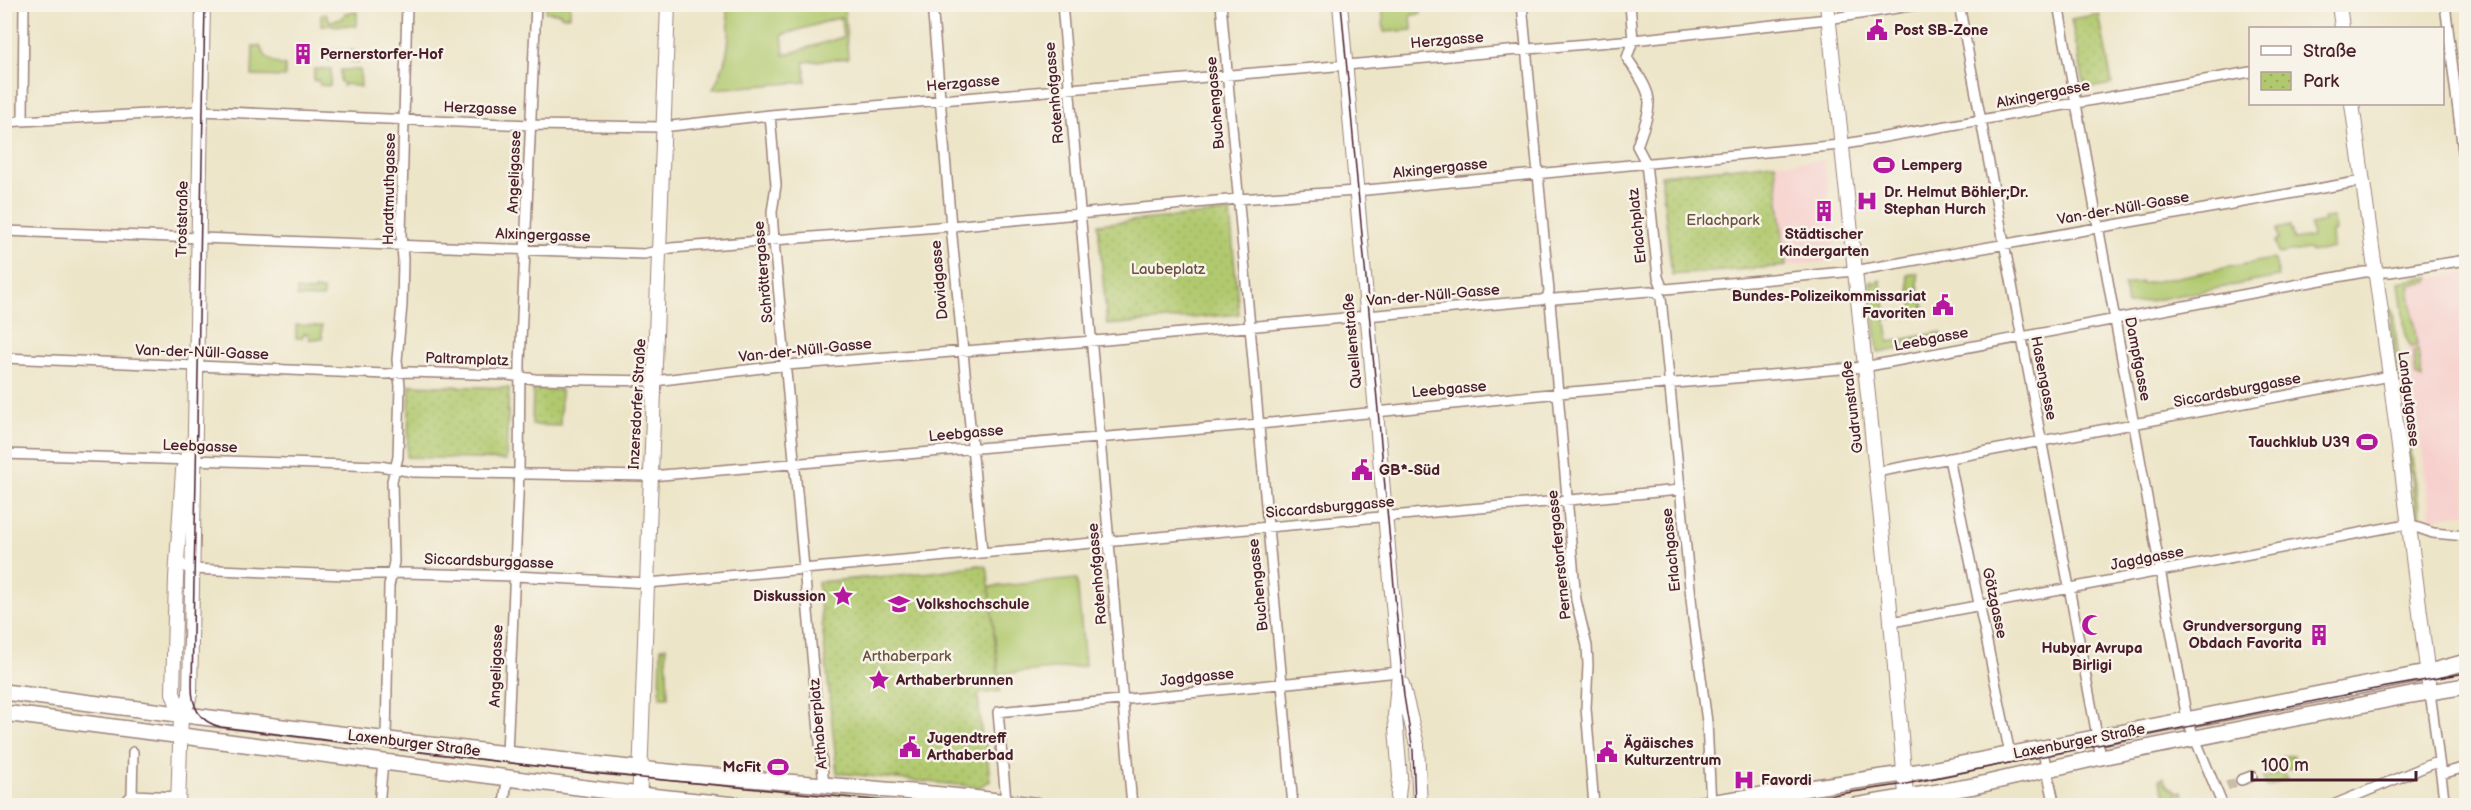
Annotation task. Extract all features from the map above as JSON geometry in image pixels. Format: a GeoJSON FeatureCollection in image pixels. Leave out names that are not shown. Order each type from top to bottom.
{"type":"FeatureCollection","features":[{"type":"Feature","properties":{"kind":"main road","name":"Laxenburger Straße"},"geometry":{"type":"LineString","coordinates":[[1689,806],[1906,773],[2010,754],[2426,673],[2466,662]]}},
{"type":"Feature","properties":{"kind":"main road","name":"Laxenburger Straße"},"geometry":{"type":"LineString","coordinates":[[1855,806],[1907,801],[2101,757],[2466,686]]}},
{"type":"Feature","properties":{"kind":"main road","name":"Laxenburger Straße"},"geometry":{"type":"LineString","coordinates":[[4,692],[507,754],[824,786]]}},
{"type":"Feature","properties":{"kind":"main road","name":"Laxenburger Straße"},"geometry":{"type":"LineString","coordinates":[[4,713],[383,761],[640,800],[744,806]]}},
{"type":"Feature","properties":{"kind":"main road","name":"Arthaberplatz"},"geometry":{"type":"LineString","coordinates":[[824,786],[1006,803]]}},
{"type":"Feature","properties":{"kind":"main road"},"geometry":{"type":"LineString","coordinates":[[1006,803],[1040,806]]}},
{"type":"Feature","properties":{"kind":"street"},"geometry":{"type":"LineString","coordinates":[[23,120],[24,4]]}},
{"type":"Feature","properties":{"kind":"street","name":"Troststraße"},"geometry":{"type":"LineString","coordinates":[[181,715],[190,694],[192,569],[190,460],[194,433],[196,367],[203,4]]}},
{"type":"Feature","properties":{"kind":"street","name":"Hardtmuthgasse"},"geometry":{"type":"LineString","coordinates":[[398,373],[402,305],[407,4]]}},
{"type":"Feature","properties":{"kind":"street","name":"Angeligasse"},"geometry":{"type":"LineString","coordinates":[[521,377],[536,4]]}},
{"type":"Feature","properties":{"kind":"street","name":"Inzersdorfer Straße"},"geometry":{"type":"LineString","coordinates":[[640,800],[668,4]]}},
{"type":"Feature","properties":{"kind":"street","name":"Davidgasse"},"geometry":{"type":"LineString","coordinates":[[932,4],[982,551]]}},
{"type":"Feature","properties":{"kind":"street","name":"Rotenhofgasse"},"geometry":{"type":"LineString","coordinates":[[1062,4],[1079,215]]}},
{"type":"Feature","properties":{"kind":"street","name":"Buchengasse"},"geometry":{"type":"LineString","coordinates":[[1221,4],[1238,199]]}},
{"type":"Feature","properties":{"kind":"street","name":"Quellenstraße"},"geometry":{"type":"LineString","coordinates":[[1340,4],[1374,411],[1399,673],[1417,745],[1420,806]]}},
{"type":"Feature","properties":{"kind":"street","name":"Pernerstorfergasse"},"geometry":{"type":"LineString","coordinates":[[1522,4],[1576,600],[1587,646],[1586,708],[1594,806]]}},
{"type":"Feature","properties":{"kind":"street"},"geometry":{"type":"LineString","coordinates":[[1630,4],[1633,40],[1627,58],[1647,88],[1650,111],[1637,146],[1646,163],[1840,145]]}},
{"type":"Feature","properties":{"kind":"street","name":"Gudrunstraße"},"geometry":{"type":"LineString","coordinates":[[1827,4],[1840,145],[1892,622],[1907,801]]}},
{"type":"Feature","properties":{"kind":"street","name":"Herzgasse"},"geometry":{"type":"LineString","coordinates":[[4,122],[201,111],[531,125],[662,127],[770,115],[1633,40],[1828,19],[1922,4]]}},
{"type":"Feature","properties":{"kind":"street","name":"Hasengasse"},"geometry":{"type":"LineString","coordinates":[[1959,4],[2101,757]]}},
{"type":"Feature","properties":{"kind":"street","name":"Dampfgasse"},"geometry":{"type":"LineString","coordinates":[[2058,4],[2187,719],[2223,806]]}},
{"type":"Feature","properties":{"kind":"street"},"geometry":{"type":"LineString","coordinates":[[2339,4],[2342,27]]}},
{"type":"Feature","properties":{"kind":"street"},"geometry":{"type":"LineString","coordinates":[[2445,4],[2466,176]]}},
{"type":"Feature","properties":{"kind":"street","name":"Alxingergasse"},"geometry":{"type":"LineString","coordinates":[[1840,145],[2249,72]]}},
{"type":"Feature","properties":{"kind":"street","name":"Landgutgasse"},"geometry":{"type":"LineString","coordinates":[[2352,105],[2390,376],[2426,673],[2445,806]]}},
{"type":"Feature","properties":{"kind":"street","name":"Schröttergasse"},"geometry":{"type":"LineString","coordinates":[[770,115],[776,185],[772,212],[774,241],[804,570]]}},
{"type":"Feature","properties":{"kind":"street","name":"Alxingergasse"},"geometry":{"type":"LineString","coordinates":[[1238,199],[1356,191],[1646,163]]}},
{"type":"Feature","properties":{"kind":"street","name":"Erlachplatz"},"geometry":{"type":"LineString","coordinates":[[1646,163],[1658,277],[1662,287],[1666,289],[1854,271]]}},
{"type":"Feature","properties":{"kind":"street","name":"Van-der-Nüll-Gasse"},"geometry":{"type":"LineString","coordinates":[[1854,271],[2362,181]]}},
{"type":"Feature","properties":{"kind":"street"},"geometry":{"type":"LineString","coordinates":[[1238,199],[1250,326],[1092,340],[1079,215],[1238,199]]}},
{"type":"Feature","properties":{"kind":"street","name":"Alxingergasse"},"geometry":{"type":"LineString","coordinates":[[4,231],[644,254],[1079,215]]}},
{"type":"Feature","properties":{"kind":"street","name":"Leebgasse"},"geometry":{"type":"LineString","coordinates":[[519,472],[650,476],[1260,424],[1559,393],[1864,367],[2375,271],[2390,272],[2466,260]]}},
{"type":"Feature","properties":{"kind":"street","name":"Van-der-Nüll-Gasse"},"geometry":{"type":"LineString","coordinates":[[1250,326],[1639,291],[1657,292]]}},
{"type":"Feature","properties":{"kind":"street","name":"Erlachgasse"},"geometry":{"type":"LineString","coordinates":[[1657,292],[1661,298],[1707,722],[1711,804]]}},
{"type":"Feature","properties":{"kind":"street","name":"Buchengasse"},"geometry":{"type":"LineString","coordinates":[[1250,326],[1293,806]]}},
{"type":"Feature","properties":{"kind":"street","name":"Rotenhofgasse"},"geometry":{"type":"LineString","coordinates":[[1092,340],[1132,806]]}},
{"type":"Feature","properties":{"kind":"street","name":"Van-der-Nüll-Gasse"},"geometry":{"type":"LineString","coordinates":[[521,377],[654,381],[787,366],[1092,340]]}},
{"type":"Feature","properties":{"kind":"street","name":"Van-der-Nüll-Gasse"},"geometry":{"type":"LineString","coordinates":[[4,358],[398,373]]}},
{"type":"Feature","properties":{"kind":"street"},"geometry":{"type":"LineString","coordinates":[[386,740],[389,586],[394,562],[392,481],[398,457],[400,386],[398,373]]}},
{"type":"Feature","properties":{"kind":"street","name":"Paltramplatz"},"geometry":{"type":"LineString","coordinates":[[398,373],[521,377],[519,472]]}},
{"type":"Feature","properties":{"kind":"street","name":"Siccardsburggasse"},"geometry":{"type":"LineString","coordinates":[[1876,472],[2390,376]]}},
{"type":"Feature","properties":{"kind":"street","name":"Leebgasse"},"geometry":{"type":"LineString","coordinates":[[4,454],[380,466],[395,469]]}},
{"type":"Feature","properties":{"kind":"street","name":"Götzgasse"},"geometry":{"type":"LineString","coordinates":[[1949,458],[2010,754]]}},
{"type":"Feature","properties":{"kind":"street","name":"Troststraße"},"geometry":{"type":"LineString","coordinates":[[178,801],[181,715],[173,693],[183,470],[190,460]]}},
{"type":"Feature","properties":{"kind":"street"},"geometry":{"type":"LineString","coordinates":[[395,469],[519,472]]}},
{"type":"Feature","properties":{"kind":"street","name":"Angeligasse"},"geometry":{"type":"LineString","coordinates":[[507,754],[519,472]]}},
{"type":"Feature","properties":{"kind":"street","name":"Siccardsburggasse"},"geometry":{"type":"LineString","coordinates":[[982,551],[1384,518],[1680,489]]}},
{"type":"Feature","properties":{"kind":"street"},"geometry":{"type":"LineString","coordinates":[[2407,524],[2433,533],[2466,536]]}},
{"type":"Feature","properties":{"kind":"street","name":"Jagdgasse"},"geometry":{"type":"LineString","coordinates":[[1892,622],[2407,524]]}},
{"type":"Feature","properties":{"kind":"street"},"geometry":{"type":"LineString","coordinates":[[804,570],[982,551]]}},
{"type":"Feature","properties":{"kind":"street"},"geometry":{"type":"LineString","coordinates":[[178,558],[183,566],[192,569]]}},
{"type":"Feature","properties":{"kind":"street","name":"Siccardsburggasse"},"geometry":{"type":"LineString","coordinates":[[192,569],[348,575],[515,576],[648,583],[804,570]]}},
{"type":"Feature","properties":{"kind":"street","name":"Arthaberplatz"},"geometry":{"type":"LineString","coordinates":[[804,570],[824,786]]}},
{"type":"Feature","properties":{"kind":"street","name":"Quellenstraße"},"geometry":{"type":"LineString","coordinates":[[1397,806],[1400,777],[1395,716],[1399,673]]}},
{"type":"Feature","properties":{"kind":"street","name":"Jagdgasse"},"geometry":{"type":"LineString","coordinates":[[1006,803],[998,712],[1399,673]]}},
{"type":"Feature","properties":{"kind":"street"},"geometry":{"type":"LineString","coordinates":[[2042,748],[2055,806]]}},
{"type":"Feature","properties":{"kind":"street"},"geometry":{"type":"LineString","coordinates":[[122,806],[132,795],[133,752]]}},
{"type":"Feature","properties":{"kind":"street"},"geometry":{"type":"LineString","coordinates":[[379,806],[383,761]]}},
{"type":"Feature","properties":{"kind":"street"},"geometry":{"type":"LineString","coordinates":[[2331,806],[2439,761]]}},
{"type":"Feature","properties":{"kind":"street"},"geometry":{"type":"LineString","coordinates":[[2441,774],[2466,767]]}},
{"type":"Feature","properties":{"kind":"street"},"geometry":{"type":"LineString","coordinates":[[2241,780],[2252,776]]}},
{"type":"Feature","properties":{"kind":"street"},"geometry":{"type":"LineString","coordinates":[[504,806],[507,778]]}},
{"type":"Feature","properties":{"kind":"street"},"geometry":{"type":"LineString","coordinates":[[2217,790],[2227,786]]}},
{"type":"Feature","properties":{"kind":"street"},"geometry":{"type":"LineString","coordinates":[[132,795],[178,801]]}},
{"type":"Feature","properties":{"kind":"shaded area"},"geometry":{"type":"Polygon","coordinates":[[[1824,160],[1836,244],[1833,245],[1832,261],[1786,266],[1775,163],[1824,160]]]}},
{"type":"Feature","properties":{"kind":"shaded area"},"geometry":{"type":"Polygon","coordinates":[[[2466,273],[2466,513],[2431,518],[2399,282],[2466,273]]]}},
{"type":"Feature","properties":{"kind":"green space"},"geometry":{"type":"Polygon","coordinates":[[[546,5],[570,5],[570,16],[546,12],[546,5]]]}},
{"type":"Feature","properties":{"kind":"green space"},"geometry":{"type":"Polygon","coordinates":[[[725,5],[844,5],[848,58],[804,62],[806,82],[713,89],[728,48],[728,16],[725,5]],[[841,17],[782,35],[784,55],[843,37],[841,17]]]}},
{"type":"Feature","properties":{"kind":"green space"},"geometry":{"type":"Polygon","coordinates":[[[1382,5],[1420,5],[1421,14],[1411,15],[1412,30],[1384,32],[1382,5]]]}},
{"type":"Feature","properties":{"kind":"green space"},"geometry":{"type":"Polygon","coordinates":[[[357,12],[357,26],[321,25],[321,15],[326,14],[330,21],[342,19],[345,13],[357,12]]]}},
{"type":"Feature","properties":{"kind":"green space"},"geometry":{"type":"Polygon","coordinates":[[[2099,14],[2112,84],[2085,89],[2071,19],[2099,14]]]}},
{"type":"Feature","properties":{"kind":"green space"},"geometry":{"type":"Polygon","coordinates":[[[253,46],[260,46],[270,60],[285,66],[285,77],[252,76],[253,46]]]}},
{"type":"Feature","properties":{"kind":"green space"},"geometry":{"type":"Polygon","coordinates":[[[329,50],[357,51],[358,62],[349,61],[348,54],[338,60],[328,60],[329,50]]]}},
{"type":"Feature","properties":{"kind":"green space"},"geometry":{"type":"Polygon","coordinates":[[[314,69],[331,69],[330,86],[320,85],[318,80],[314,81],[314,69]]]}},
{"type":"Feature","properties":{"kind":"green space"},"geometry":{"type":"Polygon","coordinates":[[[340,70],[360,70],[361,87],[345,84],[343,86],[340,82],[340,70]]]}},
{"type":"Feature","properties":{"kind":"green space","name":"Erlachpark"},"geometry":{"type":"Polygon","coordinates":[[[1775,163],[1786,266],[1672,275],[1661,175],[1775,163]]]}},
{"type":"Feature","properties":{"kind":"green space","name":"Laubeplatz"},"geometry":{"type":"Polygon","coordinates":[[[1230,212],[1239,314],[1107,325],[1098,224],[1230,212]]]}},
{"type":"Feature","properties":{"kind":"green space"},"geometry":{"type":"Polygon","coordinates":[[[2333,217],[2335,231],[2332,232],[2333,248],[2312,253],[2309,249],[2278,254],[2275,241],[2279,239],[2277,229],[2290,226],[2294,240],[2312,237],[2310,225],[2324,222],[2323,218],[2333,217]]]}},
{"type":"Feature","properties":{"kind":"green space"},"geometry":{"type":"Polygon","coordinates":[[[2275,260],[2279,277],[2127,305],[2124,285],[2141,282],[2142,284],[2275,260]]]}},
{"type":"Feature","properties":{"kind":"green space"},"geometry":{"type":"Polygon","coordinates":[[[1918,273],[1918,284],[1925,312],[1885,319],[1889,342],[1941,332],[1943,341],[1878,353],[1870,282],[1873,281],[1874,284],[1880,280],[1887,314],[1913,310],[1907,275],[1918,273]]]}},
{"type":"Feature","properties":{"kind":"green space"},"geometry":{"type":"Polygon","coordinates":[[[2430,277],[2429,282],[2409,285],[2417,346],[2411,347],[2406,338],[2399,282],[2430,277]]]}},
{"type":"Feature","properties":{"kind":"green space"},"geometry":{"type":"Polygon","coordinates":[[[297,290],[314,292],[314,290],[323,290],[323,298],[297,297],[297,290]]]}},
{"type":"Feature","properties":{"kind":"green space"},"geometry":{"type":"Polygon","coordinates":[[[2389,308],[2393,312],[2403,390],[2398,391],[2394,349],[2392,349],[2394,344],[2389,325],[2391,324],[2389,308]]]}},
{"type":"Feature","properties":{"kind":"green space"},"geometry":{"type":"Polygon","coordinates":[[[296,325],[322,326],[322,339],[309,339],[309,335],[305,333],[302,338],[296,338],[296,325]]]}},
{"type":"Feature","properties":{"kind":"green space"},"geometry":{"type":"Polygon","coordinates":[[[2418,350],[2422,379],[2416,376],[2413,351],[2418,350]]]}},
{"type":"Feature","properties":{"kind":"green space"},"geometry":{"type":"Polygon","coordinates":[[[410,385],[509,388],[506,460],[407,457],[410,385]]]}},
{"type":"Feature","properties":{"kind":"green space"},"geometry":{"type":"Polygon","coordinates":[[[533,389],[561,390],[560,426],[532,425],[533,389]]]}},
{"type":"Feature","properties":{"kind":"green space"},"geometry":{"type":"Polygon","coordinates":[[[2410,445],[2421,523],[2416,524],[2411,471],[2408,471],[2408,450],[2405,446],[2410,445]]]}},
{"type":"Feature","properties":{"kind":"green space","name":"Arthaberpark"},"geometry":{"type":"Polygon","coordinates":[[[979,565],[987,567],[1000,691],[978,694],[982,741],[986,743],[990,781],[979,787],[837,773],[818,582],[933,572],[979,565]]]}},
{"type":"Feature","properties":{"kind":"green space"},"geometry":{"type":"Polygon","coordinates":[[[1077,579],[1085,666],[999,674],[989,587],[1077,579]]]}},
{"type":"Feature","properties":{"kind":"green space"},"geometry":{"type":"Polygon","coordinates":[[[666,647],[668,697],[660,697],[661,648],[666,647]]]}},
{"type":"Feature","properties":{"kind":"green space"},"geometry":{"type":"Polygon","coordinates":[[[2293,755],[2295,767],[2283,770],[2287,779],[2267,787],[2263,778],[2275,775],[2274,770],[2283,767],[2281,757],[2293,755]]]}},
{"type":"Feature","properties":{"kind":"green space"},"geometry":{"type":"Polygon","coordinates":[[[2164,777],[2165,783],[2178,793],[2182,792],[2186,803],[2180,805],[2176,796],[2167,799],[2159,779],[2164,777]]]}},
{"type":"Feature","properties":{"kind":"tunnel"},"geometry":{"type":"LineString","coordinates":[[2227,786],[2241,780]]}},
{"type":"Feature","properties":{"kind":"tram line"},"geometry":{"type":"LineString","coordinates":[[205,4],[192,686],[193,701],[202,717],[213,725],[221,727],[600,774],[938,806]]}},
{"type":"Feature","properties":{"kind":"tram line"},"geometry":{"type":"LineString","coordinates":[[1341,4],[1404,696],[1413,751],[1415,806]]}},
{"type":"Feature","properties":{"kind":"tram line"},"geometry":{"type":"LineString","coordinates":[[1759,806],[1906,784],[2364,691],[2466,673]]}},
{"type":"Feature","properties":{"kind":"place","name":"Post SB-Zone"},"geometry":{"type":"Point","coordinates":[1877,30]}},
{"type":"Feature","properties":{"kind":"place","name":"Pernerstorfer-Hof"},"geometry":{"type":"Point","coordinates":[303,54]}},
{"type":"Feature","properties":{"kind":"place","name":"Lemperg"},"geometry":{"type":"Point","coordinates":[1884,165]}},
{"type":"Feature","properties":{"kind":"place","name":"Dr. Helmut Böhler;Dr. Stephan Hurch"},"geometry":{"type":"Point","coordinates":[1867,201]}},
{"type":"Feature","properties":{"kind":"place","name":"Städtischer Kindergarten"},"geometry":{"type":"Point","coordinates":[1824,211]}},
{"type":"Feature","properties":{"kind":"place","name":"Bundes-Polizeikommissariat Favoriten"},"geometry":{"type":"Point","coordinates":[1943,305]}},
{"type":"Feature","properties":{"kind":"place","name":"Tauchklub U39"},"geometry":{"type":"Point","coordinates":[2367,442]}},
{"type":"Feature","properties":{"kind":"place","name":"GB*-Süd"},"geometry":{"type":"Point","coordinates":[1362,470]}},
{"type":"Feature","properties":{"kind":"place","name":"Diskussion"},"geometry":{"type":"Point","coordinates":[843,596]}},
{"type":"Feature","properties":{"kind":"place","name":"Volkshochschule"},"geometry":{"type":"Point","coordinates":[899,604]}},
{"type":"Feature","properties":{"kind":"place","name":"Hubyar Avrupa Birligi"},"geometry":{"type":"Point","coordinates":[2092,625]}},
{"type":"Feature","properties":{"kind":"place","name":"Grundversorgung Obdach Favorita"},"geometry":{"type":"Point","coordinates":[2319,635]}},
{"type":"Feature","properties":{"kind":"place","name":"Arthaberbrunnen"},"geometry":{"type":"Point","coordinates":[879,680]}},
{"type":"Feature","properties":{"kind":"place","name":"Jugendtreff Arthaberbad"},"geometry":{"type":"Point","coordinates":[910,747]}},
{"type":"Feature","properties":{"kind":"place","name":"Ägäisches Kulturzentrum"},"geometry":{"type":"Point","coordinates":[1607,752]}},
{"type":"Feature","properties":{"kind":"place","name":"McFit"},"geometry":{"type":"Point","coordinates":[778,767]}},
{"type":"Feature","properties":{"kind":"place","name":"Favordi"},"geometry":{"type":"Point","coordinates":[1744,780]}}]}
